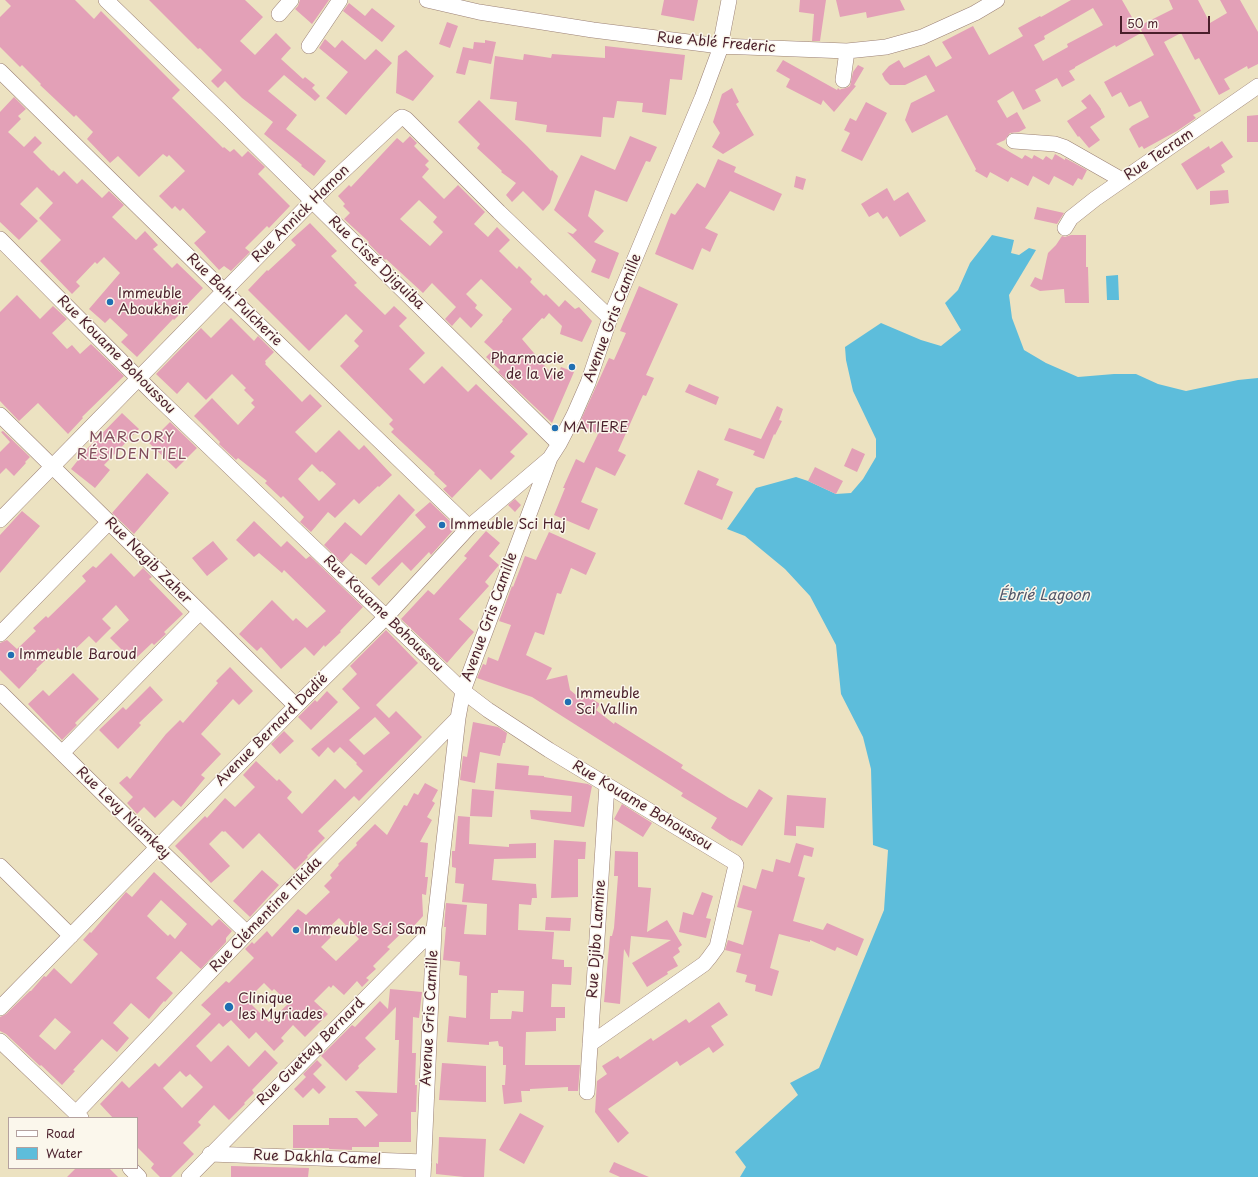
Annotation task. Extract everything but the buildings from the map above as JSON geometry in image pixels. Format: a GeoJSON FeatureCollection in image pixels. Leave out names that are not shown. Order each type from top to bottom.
{"type":"FeatureCollection","features":[{"type":"Feature","properties":{"kind":"street","name":"Rue Cissé Djiguiba"},"geometry":{"type":"LineString","coordinates":[[106,0],[559,444]]}},
{"type":"Feature","properties":{"kind":"street"},"geometry":{"type":"LineString","coordinates":[[279,14],[291,0]]}},
{"type":"Feature","properties":{"kind":"street"},"geometry":{"type":"LineString","coordinates":[[309,46],[340,0]]}},
{"type":"Feature","properties":{"kind":"street","name":"Rue Ablé Frederic"},"geometry":{"type":"LineString","coordinates":[[427,0],[494,15],[593,30],[720,46],[846,51],[886,48],[922,37],[975,13],[997,0]]}},
{"type":"Feature","properties":{"kind":"street","name":"Avenue Gris Camille"},"geometry":{"type":"LineString","coordinates":[[423,1170],[434,929],[458,718],[463,690],[550,458],[559,444],[588,383],[610,318],[702,98],[720,46],[729,0]]}},
{"type":"Feature","properties":{"kind":"street"},"geometry":{"type":"LineString","coordinates":[[843,80],[846,51]]}},
{"type":"Feature","properties":{"kind":"street","name":"Rue Bahi Pulcherie"},"geometry":{"type":"LineString","coordinates":[[0,71],[224,291],[469,527]]}},
{"type":"Feature","properties":{"kind":"street","name":"Rue Tecram"},"geometry":{"type":"LineString","coordinates":[[1065,228],[1071,218],[1122,180],[1258,86]]}},
{"type":"Feature","properties":{"kind":"street","name":"Rue Annick Hamon"},"geometry":{"type":"LineString","coordinates":[[0,520],[312,201],[399,119],[402,118],[406,119],[499,212],[610,318]]}},
{"type":"Feature","properties":{"kind":"street"},"geometry":{"type":"LineString","coordinates":[[1014,141],[1055,144],[1064,147],[1122,180]]}},
{"type":"Feature","properties":{"kind":"street","name":"Rue Kouame Bohoussou"},"geometry":{"type":"LineString","coordinates":[[0,238],[140,378],[463,690],[488,710],[736,865],[717,947],[710,958],[704,964],[590,1044]]}},
{"type":"Feature","properties":{"kind":"street","name":"Rue Nagib Zaher"},"geometry":{"type":"LineString","coordinates":[[0,415],[296,706]]}},
{"type":"Feature","properties":{"kind":"street","name":"Avenue Bernard Dadié"},"geometry":{"type":"LineString","coordinates":[[0,1008],[296,706],[386,617],[469,527],[550,458]]}},
{"type":"Feature","properties":{"kind":"street"},"geometry":{"type":"LineString","coordinates":[[0,634],[109,522]]}},
{"type":"Feature","properties":{"kind":"street"},"geometry":{"type":"LineString","coordinates":[[62,753],[200,612]]}},
{"type":"Feature","properties":{"kind":"street","name":"Rue Levy Niamkey"},"geometry":{"type":"LineString","coordinates":[[0,692],[157,847],[247,933]]}},
{"type":"Feature","properties":{"kind":"street","name":"Rue Clémentine Tikida"},"geometry":{"type":"LineString","coordinates":[[79,1116],[247,933],[458,718]]}},
{"type":"Feature","properties":{"kind":"street","name":"Rue Djibo Lamine"},"geometry":{"type":"LineString","coordinates":[[587,1092],[608,785]]}},
{"type":"Feature","properties":{"kind":"street"},"geometry":{"type":"LineString","coordinates":[[0,866],[71,936]]}},
{"type":"Feature","properties":{"kind":"street","name":"Rue Guettey Bernard"},"geometry":{"type":"LineString","coordinates":[[189,1177],[210,1154],[434,929]]}},
{"type":"Feature","properties":{"kind":"street"},"geometry":{"type":"LineString","coordinates":[[0,1041],[79,1116]]}},
{"type":"Feature","properties":{"kind":"street","name":"Rue Dakhla Camel"},"geometry":{"type":"LineString","coordinates":[[210,1154],[423,1170]]}},
{"type":"Feature","properties":{"kind":"street"},"geometry":{"type":"LineString","coordinates":[[131,1169],[139,1177]]}},
{"type":"Feature","properties":{"kind":"water","name":"Ébrié Lagoon"},"geometry":{"type":"Polygon","coordinates":[[[992,235],[1014,240],[1011,253],[1019,255],[1029,248],[1036,250],[1009,295],[1012,318],[1024,350],[1046,363],[1078,377],[1136,374],[1158,384],[1186,391],[1238,380],[1258,378],[1258,1177],[740,1177],[746,1167],[735,1152],[798,1095],[790,1083],[819,1068],[884,910],[888,850],[873,845],[871,769],[863,737],[841,694],[836,645],[810,596],[785,569],[745,536],[727,529],[756,488],[796,477],[836,494],[851,493],[863,479],[876,457],[876,439],[853,391],[846,360],[845,347],[881,323],[921,340],[941,346],[961,330],[945,303],[958,290],[970,263],[992,235]]]}},
{"type":"Feature","properties":{"kind":"water"},"geometry":{"type":"Polygon","coordinates":[[[1118,275],[1119,300],[1107,300],[1106,276],[1118,275]]]}},
{"type":"Feature","properties":{"kind":"place","name":"Immeuble Aboukheir"},"geometry":{"type":"Point","coordinates":[110,302]}},
{"type":"Feature","properties":{"kind":"place","name":"Pharmacie de la Vie"},"geometry":{"type":"Point","coordinates":[572,367]}},
{"type":"Feature","properties":{"kind":"place","name":"MATIERE"},"geometry":{"type":"Point","coordinates":[555,428]}},
{"type":"Feature","properties":{"kind":"place","name":"Immeuble Sci Haj"},"geometry":{"type":"Point","coordinates":[442,525]}},
{"type":"Feature","properties":{"kind":"place","name":"Immeuble Baroud"},"geometry":{"type":"Point","coordinates":[11,655]}},
{"type":"Feature","properties":{"kind":"place","name":"Immeuble Sci Vallin"},"geometry":{"type":"Point","coordinates":[568,702]}},
{"type":"Feature","properties":{"kind":"place","name":"Immeuble Sci Sam"},"geometry":{"type":"Point","coordinates":[296,930]}},
{"type":"Feature","properties":{"kind":"place","name":"Clinique les Myriades"},"geometry":{"type":"Point","coordinates":[229,1007]}},
{"type":"Feature","properties":{"kind":"district","name":"MARCORY RÉSIDENTIEL"},"geometry":{"type":"Point","coordinates":[132,446]}}]}
